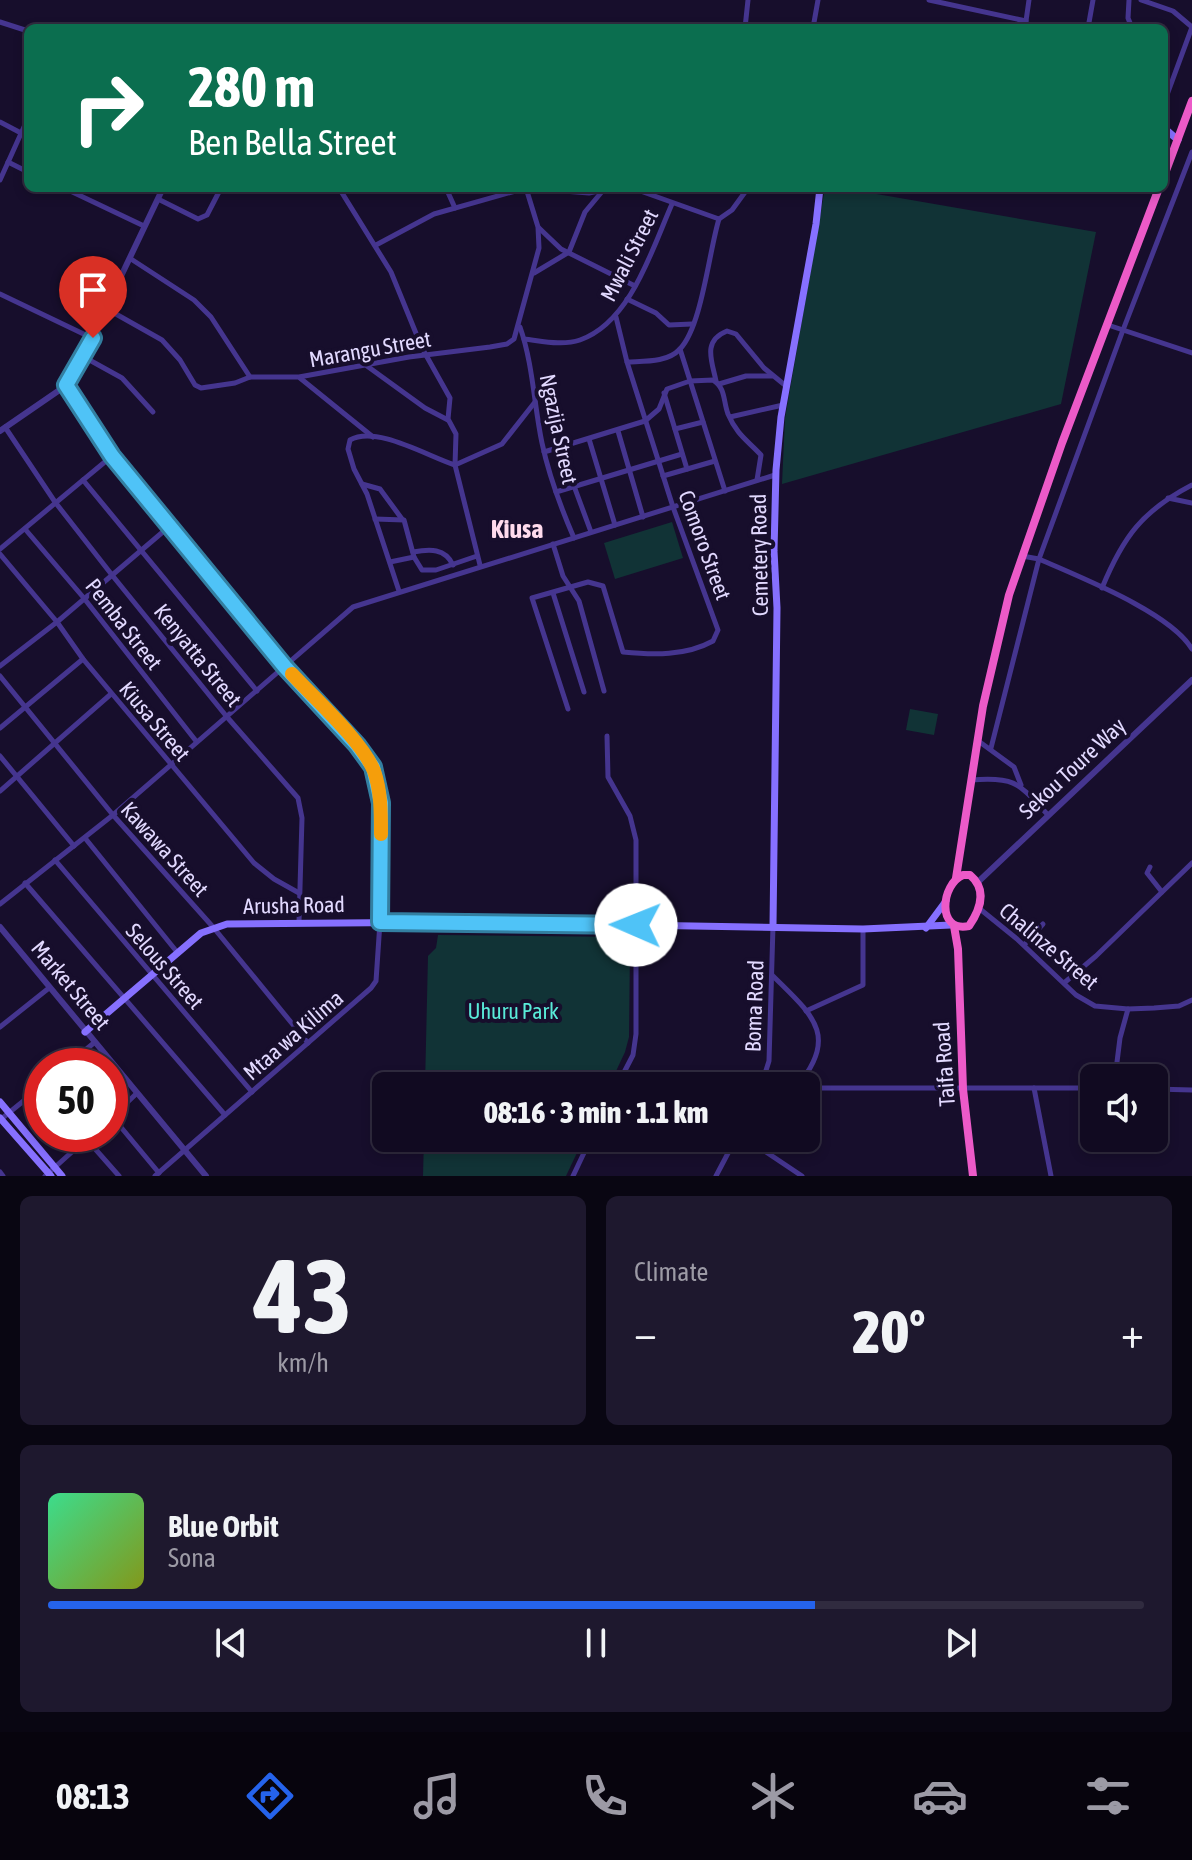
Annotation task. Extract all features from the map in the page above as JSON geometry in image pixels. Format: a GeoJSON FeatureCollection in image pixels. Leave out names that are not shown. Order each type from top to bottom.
{"type":"FeatureCollection","features":[{"type":"Feature","properties":{"kind":"highway"},"geometry":{"type":"LineString","coordinates":[[1168,166],[1192,101]]}},
{"type":"Feature","properties":{"kind":"highway"},"geometry":{"type":"LineString","coordinates":[[961,852],[981,892],[980,909],[969,926],[953,925],[946,918],[946,900],[956,878],[977,740],[1000,629],[1022,556],[1158,192]]}},
{"type":"Feature","properties":{"kind":"highway"},"geometry":{"type":"LineString","coordinates":[[956,878],[970,875]]}},
{"type":"Feature","properties":{"kind":"highway","name":"Taifa Road"},"geometry":{"type":"LineString","coordinates":[[953,925],[958,949],[963,1089],[973,1176]]}},
{"type":"Feature","properties":{"kind":"highway","name":"Taifa Road"},"geometry":{"type":"LineString","coordinates":[[958,949],[969,926]]}},
{"type":"Feature","properties":{"kind":"main road"},"geometry":{"type":"LineString","coordinates":[[1168,131],[1178,140]]}},
{"type":"Feature","properties":{"kind":"main road","name":"Cemetery Road"},"geometry":{"type":"LineString","coordinates":[[773,926],[776,475],[783,405],[819,192]]}},
{"type":"Feature","properties":{"kind":"main road"},"geometry":{"type":"LineString","coordinates":[[926,928],[946,900]]}},
{"type":"Feature","properties":{"kind":"main road","name":"Arusha Road"},"geometry":{"type":"LineString","coordinates":[[85,1032],[201,933],[213,927],[233,924],[380,922],[863,929],[953,925]]}},
{"type":"Feature","properties":{"kind":"main road"},"geometry":{"type":"LineString","coordinates":[[0,1102],[50,1173]]}},
{"type":"Feature","properties":{"kind":"main road"},"geometry":{"type":"LineString","coordinates":[[0,1119],[50,1173],[62,1176]]}},
{"type":"Feature","properties":{"kind":"street"},"geometry":{"type":"LineString","coordinates":[[745,24],[748,0]]}},
{"type":"Feature","properties":{"kind":"street"},"geometry":{"type":"LineString","coordinates":[[814,24],[818,0]]}},
{"type":"Feature","properties":{"kind":"street"},"geometry":{"type":"LineString","coordinates":[[929,0],[1022,24]]}},
{"type":"Feature","properties":{"kind":"street"},"geometry":{"type":"LineString","coordinates":[[966,9],[968,0]]}},
{"type":"Feature","properties":{"kind":"street"},"geometry":{"type":"LineString","coordinates":[[1026,24],[1029,0]]}},
{"type":"Feature","properties":{"kind":"street"},"geometry":{"type":"LineString","coordinates":[[1089,24],[1093,0]]}},
{"type":"Feature","properties":{"kind":"street"},"geometry":{"type":"LineString","coordinates":[[1128,24],[1129,0]]}},
{"type":"Feature","properties":{"kind":"street"},"geometry":{"type":"LineString","coordinates":[[1142,0],[1173,11],[1192,27],[1168,92]]}},
{"type":"Feature","properties":{"kind":"street"},"geometry":{"type":"LineString","coordinates":[[0,22],[24,30]]}},
{"type":"Feature","properties":{"kind":"street"},"geometry":{"type":"LineString","coordinates":[[0,122],[21,133]]}},
{"type":"Feature","properties":{"kind":"street"},"geometry":{"type":"LineString","coordinates":[[0,180],[24,127]]}},
{"type":"Feature","properties":{"kind":"street"},"geometry":{"type":"LineString","coordinates":[[991,748],[1039,559],[1192,152]]}},
{"type":"Feature","properties":{"kind":"street"},"geometry":{"type":"LineString","coordinates":[[4,166],[24,171]]}},
{"type":"Feature","properties":{"kind":"street"},"geometry":{"type":"LineString","coordinates":[[72,192],[144,226]]}},
{"type":"Feature","properties":{"kind":"street"},"geometry":{"type":"LineString","coordinates":[[2,429],[63,387],[84,357],[161,192]]}},
{"type":"Feature","properties":{"kind":"street"},"geometry":{"type":"LineString","coordinates":[[158,199],[198,219],[203,218],[219,192]]}},
{"type":"Feature","properties":{"kind":"street"},"geometry":{"type":"LineString","coordinates":[[342,192],[391,272],[425,355],[450,398],[449,420],[456,434],[455,465],[480,566]]}},
{"type":"Feature","properties":{"kind":"street"},"geometry":{"type":"LineString","coordinates":[[448,192],[455,208]]}},
{"type":"Feature","properties":{"kind":"street"},"geometry":{"type":"LineString","coordinates":[[376,245],[420,220],[512,192]]}},
{"type":"Feature","properties":{"kind":"street"},"geometry":{"type":"LineString","coordinates":[[519,325],[539,248],[538,227],[527,192]]}},
{"type":"Feature","properties":{"kind":"street"},"geometry":{"type":"LineString","coordinates":[[533,274],[569,252],[585,212],[602,192]]}},
{"type":"Feature","properties":{"kind":"street"},"geometry":{"type":"LineString","coordinates":[[642,192],[719,219]]}},
{"type":"Feature","properties":{"kind":"street"},"geometry":{"type":"LineString","coordinates":[[627,362],[662,359],[680,349],[692,324],[719,219],[732,210],[745,192]]}},
{"type":"Feature","properties":{"kind":"street","name":"Mwali Street"},"geometry":{"type":"LineString","coordinates":[[524,339],[556,343],[579,340],[616,317],[635,286],[672,204]]}},
{"type":"Feature","properties":{"kind":"street"},"geometry":{"type":"LineString","coordinates":[[538,227],[555,244],[635,286]]}},
{"type":"Feature","properties":{"kind":"street"},"geometry":{"type":"LineString","coordinates":[[131,259],[202,308],[250,377]]}},
{"type":"Feature","properties":{"kind":"street"},"geometry":{"type":"LineString","coordinates":[[0,294],[93,338]]}},
{"type":"Feature","properties":{"kind":"street"},"geometry":{"type":"LineString","coordinates":[[627,299],[653,311],[669,325],[692,324]]}},
{"type":"Feature","properties":{"kind":"street","name":"Marangu Street"},"geometry":{"type":"LineString","coordinates":[[107,309],[162,340],[198,387],[235,383],[250,377],[299,377],[409,357],[507,344],[514,339],[519,325]]}},
{"type":"Feature","properties":{"kind":"street","name":"Comoro Street"},"geometry":{"type":"LineString","coordinates":[[571,588],[588,582],[603,586],[623,652],[673,654],[713,641],[718,630],[658,461],[616,317]]}},
{"type":"Feature","properties":{"kind":"street","name":"Ngazija Street"},"geometry":{"type":"LineString","coordinates":[[519,325],[544,452],[574,538]]}},
{"type":"Feature","properties":{"kind":"street"},"geometry":{"type":"LineString","coordinates":[[1108,325],[1192,353]]}},
{"type":"Feature","properties":{"kind":"street"},"geometry":{"type":"LineString","coordinates":[[757,481],[761,455],[745,443],[730,417],[710,347],[717,336],[727,331],[736,334],[751,354],[786,386]]}},
{"type":"Feature","properties":{"kind":"street"},"geometry":{"type":"LineString","coordinates":[[409,357],[418,340]]}},
{"type":"Feature","properties":{"kind":"street"},"geometry":{"type":"LineString","coordinates":[[680,349],[725,491]]}},
{"type":"Feature","properties":{"kind":"street"},"geometry":{"type":"LineString","coordinates":[[84,357],[122,378],[153,412]]}},
{"type":"Feature","properties":{"kind":"street"},"geometry":{"type":"LineString","coordinates":[[366,365],[425,408],[449,420]]}},
{"type":"Feature","properties":{"kind":"street"},"geometry":{"type":"LineString","coordinates":[[664,392],[690,381],[718,383],[750,375],[774,376]]}},
{"type":"Feature","properties":{"kind":"street"},"geometry":{"type":"LineString","coordinates":[[299,377],[373,437]]}},
{"type":"Feature","properties":{"kind":"street","name":"Mtaa wa Kilima"},"geometry":{"type":"LineString","coordinates":[[63,387],[112,456],[285,667],[357,745],[373,767],[381,803],[376,981],[157,1174]]}},
{"type":"Feature","properties":{"kind":"street"},"geometry":{"type":"LineString","coordinates":[[544,452],[645,421],[661,406],[664,392]]}},
{"type":"Feature","properties":{"kind":"street"},"geometry":{"type":"LineString","coordinates":[[664,392],[687,469]]}},
{"type":"Feature","properties":{"kind":"street"},"geometry":{"type":"LineString","coordinates":[[399,591],[375,519],[352,464],[349,441],[355,437],[373,437],[404,443],[413,450],[455,465],[502,444],[535,402]]}},
{"type":"Feature","properties":{"kind":"street"},"geometry":{"type":"LineString","coordinates":[[730,417],[783,405]]}},
{"type":"Feature","properties":{"kind":"street"},"geometry":{"type":"LineString","coordinates":[[675,429],[703,422]]}},
{"type":"Feature","properties":{"kind":"street"},"geometry":{"type":"LineString","coordinates":[[559,426],[574,486],[591,533]]}},
{"type":"Feature","properties":{"kind":"street","name":"Kenyatta Street"},"geometry":{"type":"LineString","coordinates":[[2,429],[112,575],[227,717],[298,798],[302,818],[299,922]]}},
{"type":"Feature","properties":{"kind":"street"},"geometry":{"type":"LineString","coordinates":[[618,431],[643,517]]}},
{"type":"Feature","properties":{"kind":"street"},"geometry":{"type":"LineString","coordinates":[[589,439],[615,525]]}},
{"type":"Feature","properties":{"kind":"street"},"geometry":{"type":"LineString","coordinates":[[556,492],[682,454]]}},
{"type":"Feature","properties":{"kind":"street"},"geometry":{"type":"LineString","coordinates":[[0,551],[112,456]]}},
{"type":"Feature","properties":{"kind":"street"},"geometry":{"type":"LineString","coordinates":[[663,476],[715,461]]}},
{"type":"Feature","properties":{"kind":"street"},"geometry":{"type":"LineString","coordinates":[[0,904],[113,815],[346,612],[361,603],[776,475]]}},
{"type":"Feature","properties":{"kind":"street"},"geometry":{"type":"LineString","coordinates":[[83,480],[257,691]]}},
{"type":"Feature","properties":{"kind":"street"},"geometry":{"type":"LineString","coordinates":[[361,484],[380,489],[406,523],[418,566],[427,571],[477,556]]}},
{"type":"Feature","properties":{"kind":"street"},"geometry":{"type":"LineString","coordinates":[[1102,588],[1129,533],[1167,498],[1192,485]]}},
{"type":"Feature","properties":{"kind":"street"},"geometry":{"type":"LineString","coordinates":[[1167,498],[1192,503]]}},
{"type":"Feature","properties":{"kind":"street"},"geometry":{"type":"LineString","coordinates":[[375,519],[402,519]]}},
{"type":"Feature","properties":{"kind":"street"},"geometry":{"type":"LineString","coordinates":[[0,666],[171,525]]}},
{"type":"Feature","properties":{"kind":"street","name":"Pemba Street"},"geometry":{"type":"LineString","coordinates":[[25,529],[83,597],[196,741]]}},
{"type":"Feature","properties":{"kind":"street"},"geometry":{"type":"LineString","coordinates":[[553,544],[563,576],[579,601],[604,691]]}},
{"type":"Feature","properties":{"kind":"street"},"geometry":{"type":"LineString","coordinates":[[390,562],[436,550],[449,557],[453,565]]}},
{"type":"Feature","properties":{"kind":"street","name":"Kiusa Street"},"geometry":{"type":"LineString","coordinates":[[0,551],[111,694],[254,863],[299,893]]}},
{"type":"Feature","properties":{"kind":"street"},"geometry":{"type":"LineString","coordinates":[[1022,556],[1039,559],[1164,621],[1192,649]]}},
{"type":"Feature","properties":{"kind":"street"},"geometry":{"type":"LineString","coordinates":[[568,709],[532,598],[571,588]]}},
{"type":"Feature","properties":{"kind":"street"},"geometry":{"type":"LineString","coordinates":[[553,593],[584,692]]}},
{"type":"Feature","properties":{"kind":"street"},"geometry":{"type":"LineString","coordinates":[[0,728],[83,659]]}},
{"type":"Feature","properties":{"kind":"street","name":"Kawawa Street"},"geometry":{"type":"LineString","coordinates":[[0,676],[113,815],[213,927],[308,1043]]}},
{"type":"Feature","properties":{"kind":"street","name":"Sekou Toure Way"},"geometry":{"type":"LineString","coordinates":[[978,882],[1192,680]]}},
{"type":"Feature","properties":{"kind":"street"},"geometry":{"type":"LineString","coordinates":[[0,791],[111,694]]}},
{"type":"Feature","properties":{"kind":"street"},"geometry":{"type":"LineString","coordinates":[[607,736],[608,777],[636,833],[636,1034],[633,1055],[624,1072]]}},
{"type":"Feature","properties":{"kind":"street"},"geometry":{"type":"LineString","coordinates":[[977,740],[1014,767],[1021,786],[1048,815]]}},
{"type":"Feature","properties":{"kind":"street"},"geometry":{"type":"LineString","coordinates":[[0,756],[74,846]]}},
{"type":"Feature","properties":{"kind":"street"},"geometry":{"type":"LineString","coordinates":[[970,780],[991,778],[1021,786]]}},
{"type":"Feature","properties":{"kind":"street"},"geometry":{"type":"LineString","coordinates":[[85,838],[177,952]]}},
{"type":"Feature","properties":{"kind":"street","name":"Selous Street"},"geometry":{"type":"LineString","coordinates":[[55,860],[252,1092]]}},
{"type":"Feature","properties":{"kind":"street"},"geometry":{"type":"LineString","coordinates":[[1064,983],[1192,863]]}},
{"type":"Feature","properties":{"kind":"street"},"geometry":{"type":"LineString","coordinates":[[1150,867],[1147,873],[1162,892]]}},
{"type":"Feature","properties":{"kind":"street"},"geometry":{"type":"LineString","coordinates":[[25,883],[226,1116]]}},
{"type":"Feature","properties":{"kind":"street","name":"Chalinze Street"},"geometry":{"type":"LineString","coordinates":[[980,909],[1024,945],[1076,995],[1095,1006],[1128,1009],[1179,1006],[1192,1000]]}},
{"type":"Feature","properties":{"kind":"street"},"geometry":{"type":"LineString","coordinates":[[1024,945],[1043,924]]}},
{"type":"Feature","properties":{"kind":"street","name":"Boma Road"},"geometry":{"type":"LineString","coordinates":[[765,1072],[769,1061],[773,926]]}},
{"type":"Feature","properties":{"kind":"street","name":"Market Street"},"geometry":{"type":"LineString","coordinates":[[0,927],[206,1176]]}},
{"type":"Feature","properties":{"kind":"street"},"geometry":{"type":"LineString","coordinates":[[806,1011],[863,985],[863,929]]}},
{"type":"Feature","properties":{"kind":"street"},"geometry":{"type":"LineString","coordinates":[[771,974],[806,1011],[818,1034],[819,1052],[809,1072]]}},
{"type":"Feature","properties":{"kind":"street"},"geometry":{"type":"LineString","coordinates":[[0,1027],[49,988]]}},
{"type":"Feature","properties":{"kind":"street"},"geometry":{"type":"LineString","coordinates":[[1117,1064],[1128,1009]]}},
{"type":"Feature","properties":{"kind":"street"},"geometry":{"type":"LineString","coordinates":[[88,1048],[95,1042]]}},
{"type":"Feature","properties":{"kind":"street"},"geometry":{"type":"LineString","coordinates":[[820,1088],[1080,1088]]}},
{"type":"Feature","properties":{"kind":"street"},"geometry":{"type":"LineString","coordinates":[[1034,1088],[1051,1176]]}},
{"type":"Feature","properties":{"kind":"street"},"geometry":{"type":"LineString","coordinates":[[1168,1089],[1192,1090]]}},
{"type":"Feature","properties":{"kind":"street"},"geometry":{"type":"LineString","coordinates":[[128,1101],[137,1093]]}},
{"type":"Feature","properties":{"kind":"street"},"geometry":{"type":"LineString","coordinates":[[0,1119],[24,1101]]}},
{"type":"Feature","properties":{"kind":"street"},"geometry":{"type":"LineString","coordinates":[[128,1138],[157,1174]]}},
{"type":"Feature","properties":{"kind":"street"},"geometry":{"type":"LineString","coordinates":[[50,1173],[69,1152]]}},
{"type":"Feature","properties":{"kind":"street"},"geometry":{"type":"LineString","coordinates":[[98,1152],[119,1176]]}},
{"type":"Feature","properties":{"kind":"street"},"geometry":{"type":"LineString","coordinates":[[573,1176],[584,1152]]}},
{"type":"Feature","properties":{"kind":"street"},"geometry":{"type":"LineString","coordinates":[[716,1176],[729,1152]]}},
{"type":"Feature","properties":{"kind":"street"},"geometry":{"type":"LineString","coordinates":[[766,1152],[802,1176]]}},
{"type":"Feature","properties":{"kind":"green space"},"geometry":{"type":"Polygon","coordinates":[[[824,192],[865,192],[1096,232],[1061,404],[782,484],[785,418],[824,192]]]}},
{"type":"Feature","properties":{"kind":"green space"},"geometry":{"type":"Polygon","coordinates":[[[672,522],[683,558],[615,579],[604,543],[672,522]]]}},
{"type":"Feature","properties":{"kind":"green space"},"geometry":{"type":"Polygon","coordinates":[[[910,709],[938,714],[934,735],[906,730],[910,709]]]}},
{"type":"Feature","properties":{"kind":"green space","name":"Uhuru Park"},"geometry":{"type":"Polygon","coordinates":[[[438,935],[624,937],[630,946],[629,1037],[616,1072],[425,1072],[428,956],[436,948],[438,935]]]}},
{"type":"Feature","properties":{"kind":"green space"},"geometry":{"type":"Polygon","coordinates":[[[424,1152],[577,1152],[566,1176],[423,1176],[424,1152]]]}},
{"type":"Feature","properties":{"kind":"slow traffic"},"geometry":{"type":"LineString","coordinates":[[292,674],[373,767],[381,803],[381,834]]}},
{"type":"Feature","properties":{"kind":"district","name":"Kiusa"},"geometry":{"type":"Point","coordinates":[517,529]}},
{"type":"Feature","properties":{"kind":"route"},"geometry":{"type":"LineString","coordinates":[[93,338],[66,385],[78,405],[112,456],[285,667],[357,745],[373,767],[381,803],[380,922],[636,925]]}}]}
